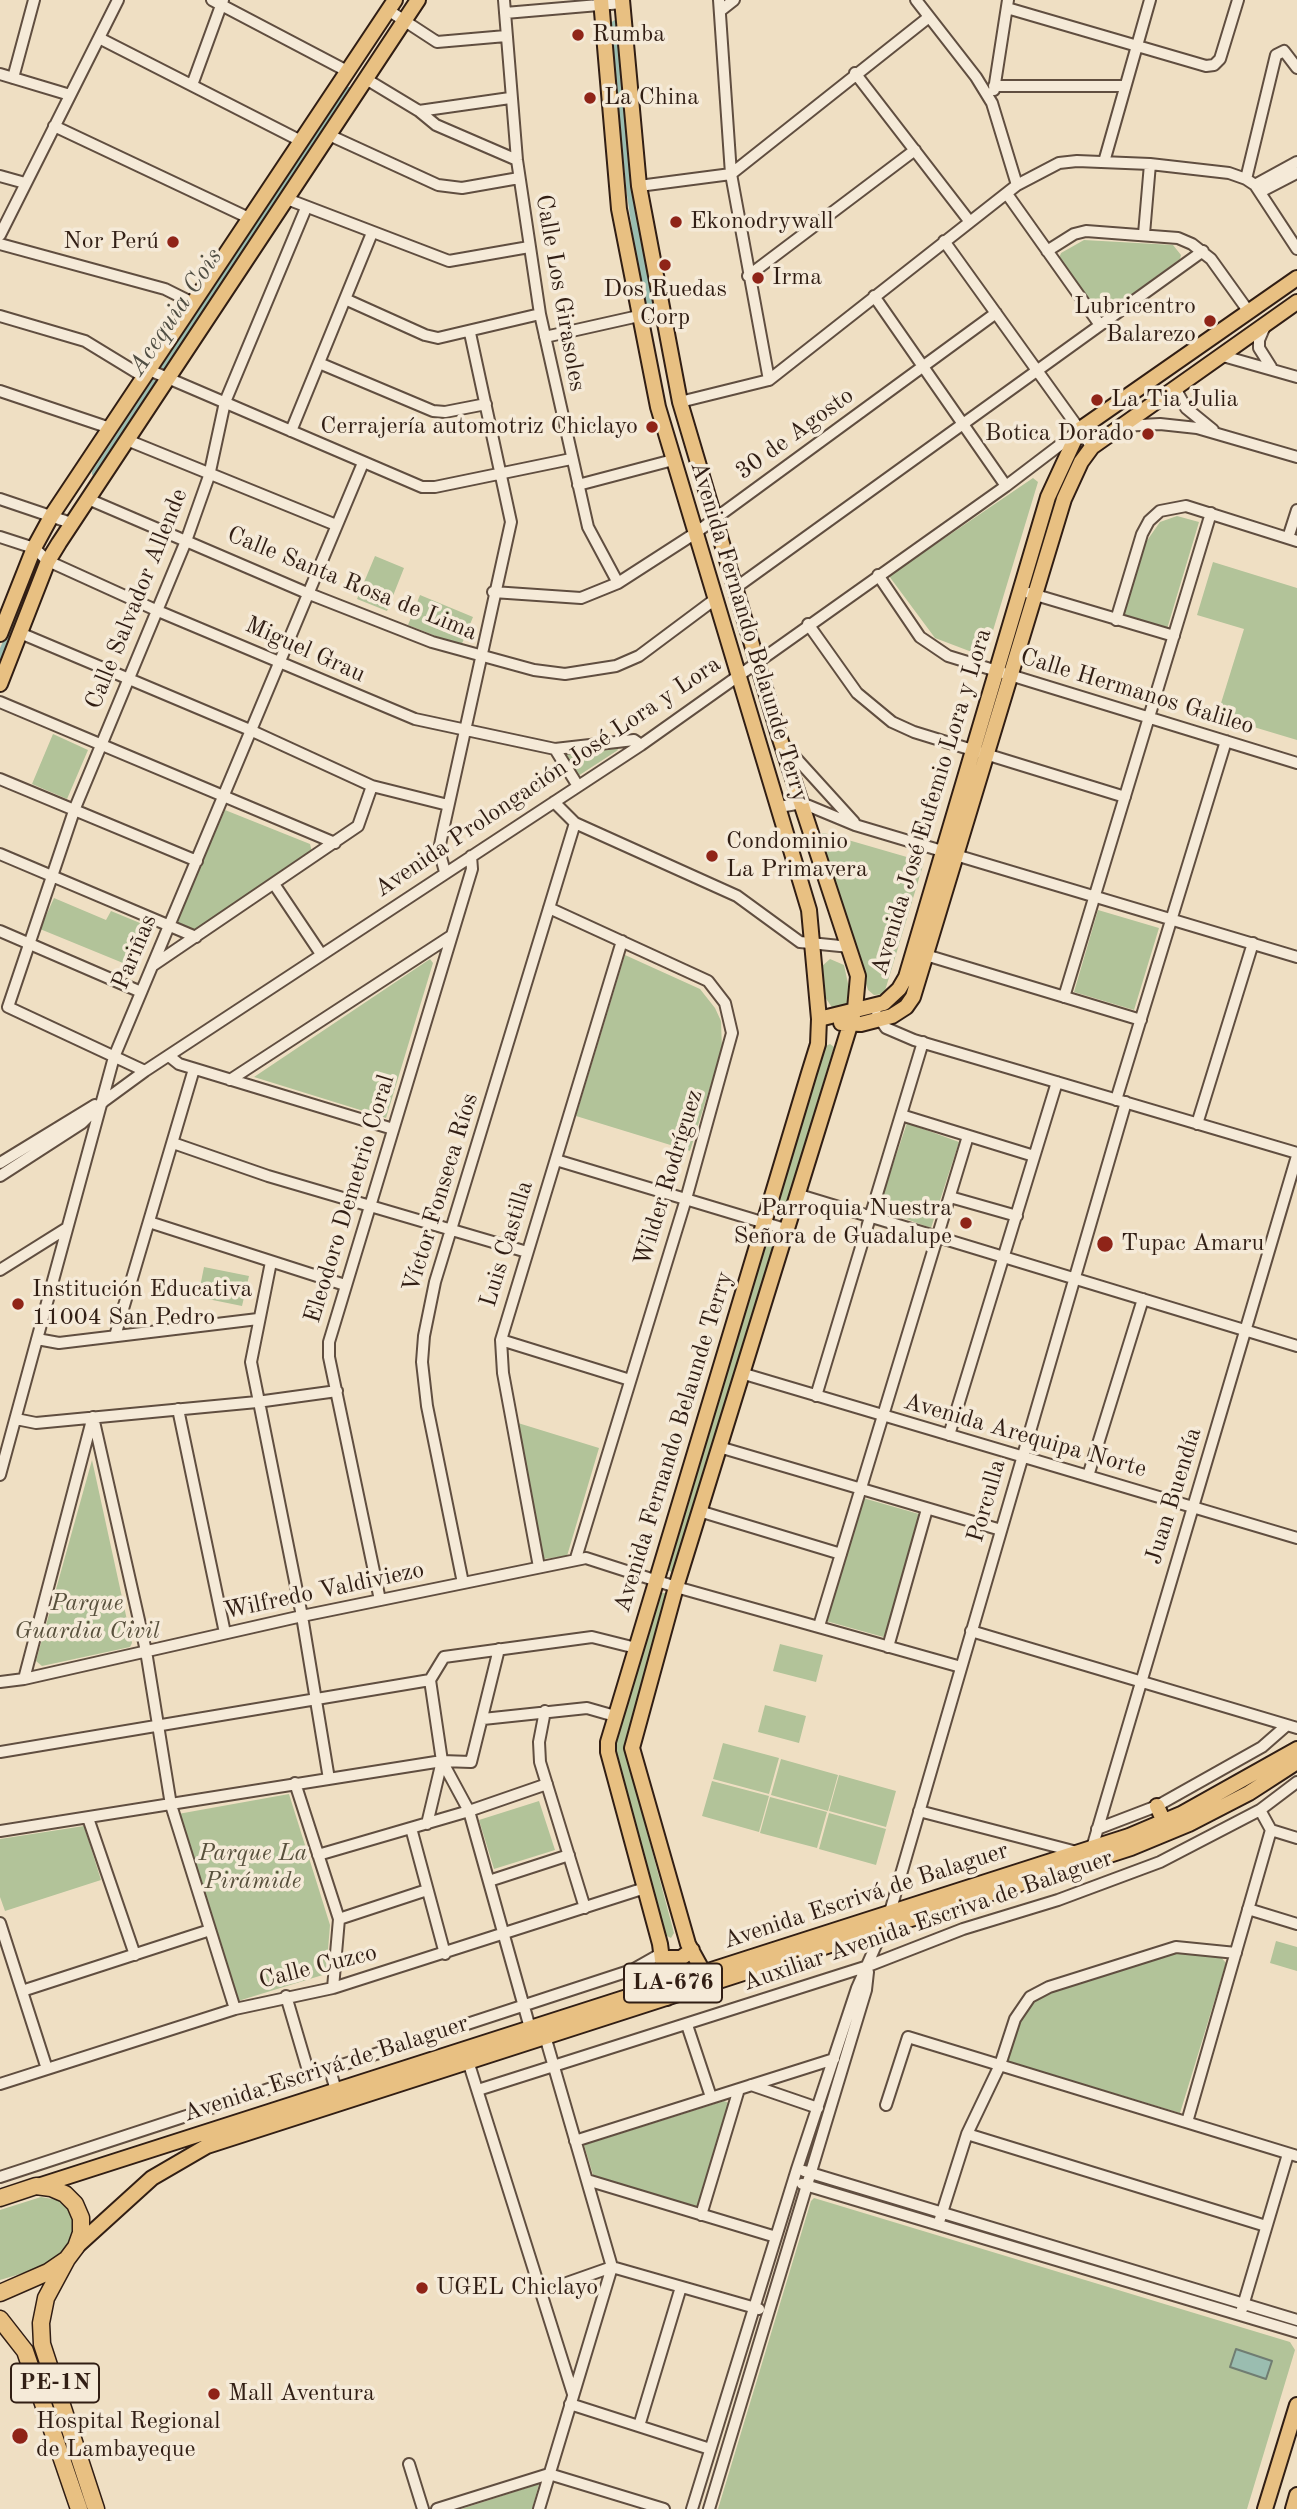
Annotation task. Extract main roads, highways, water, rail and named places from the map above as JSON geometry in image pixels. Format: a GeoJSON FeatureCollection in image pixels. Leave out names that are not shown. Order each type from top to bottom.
{"type":"FeatureCollection","features":[{"type":"Feature","properties":{"kind":"highway","name":"PE-1N"},"geometry":{"type":"LineString","coordinates":[[37,2186],[65,2194],[75,2204],[81,2225],[72,2253],[46,2298],[41,2323],[42,2344],[96,2509]]}},
{"type":"Feature","properties":{"kind":"highway"},"geometry":{"type":"LineString","coordinates":[[1,2195],[37,2186]]}},
{"type":"Feature","properties":{"kind":"highway"},"geometry":{"type":"LineString","coordinates":[[0,2293],[32,2281],[72,2253]]}},
{"type":"Feature","properties":{"kind":"highway","name":"PE-1N"},"geometry":{"type":"LineString","coordinates":[[0,2319],[25,2351],[79,2509]]}},
{"type":"Feature","properties":{"kind":"main road"},"geometry":{"type":"LineString","coordinates":[[0,684],[48,560],[418,0]]}},
{"type":"Feature","properties":{"kind":"main road","name":"Avenida Fernando Belaunde Terry"},"geometry":{"type":"LineString","coordinates":[[601,2],[619,209],[638,316],[694,534],[809,909],[819,1019],[818,1044],[615,1716],[608,1752],[662,1956],[665,1992]]}},
{"type":"Feature","properties":{"kind":"main road","name":"Avenida Fernando Belaunde Terry"},"geometry":{"type":"LineString","coordinates":[[622,2],[639,186],[680,402],[780,739],[858,976],[852,1016],[676,1587],[632,1748],[692,1950],[708,1978]]}},
{"type":"Feature","properties":{"kind":"main road"},"geometry":{"type":"LineString","coordinates":[[0,634],[34,548],[52,516],[390,5]]}},
{"type":"Feature","properties":{"kind":"main road","name":"Avenida José Eufemio Lora y Lora"},"geometry":{"type":"LineString","coordinates":[[819,1019],[852,1016],[879,1020],[906,1007],[913,997],[920,954],[1028,593],[1057,472],[1079,430],[1297,278]]}},
{"type":"Feature","properties":{"kind":"main road","name":"Avenida José Eufemio Lora y Lora"},"geometry":{"type":"LineString","coordinates":[[1028,593],[1068,488],[1092,447],[1297,303]]}},
{"type":"Feature","properties":{"kind":"main road","name":"Avenida José Eufemio Lora y Lora"},"geometry":{"type":"LineString","coordinates":[[852,1016],[884,1003],[899,989],[920,954]]}},
{"type":"Feature","properties":{"kind":"main road","name":"Avenida Escrivá de Balaguer"},"geometry":{"type":"LineString","coordinates":[[708,1978],[890,1912],[1164,1822],[1230,1789],[1297,1749]]}},
{"type":"Feature","properties":{"kind":"main road","name":"Avenida Escrivá de Balaguer"},"geometry":{"type":"LineString","coordinates":[[72,2253],[152,2178],[187,2155],[226,2139],[545,2036],[708,1978],[873,1930],[1130,1848],[1201,1818],[1297,1762]]}},
{"type":"Feature","properties":{"kind":"main road"},"geometry":{"type":"LineString","coordinates":[[1157,1806],[1164,1822]]}},
{"type":"Feature","properties":{"kind":"main road"},"geometry":{"type":"LineString","coordinates":[[662,1956],[681,1958],[692,1950]]}},
{"type":"Feature","properties":{"kind":"main road","name":"Avenida Escrivá de Balaguer"},"geometry":{"type":"LineString","coordinates":[[37,2186],[530,2028],[665,1992]]}},
{"type":"Feature","properties":{"kind":"main road"},"geometry":{"type":"LineString","coordinates":[[1265,2509],[1297,2405]]}},
{"type":"Feature","properties":{"kind":"main road"},"geometry":{"type":"LineString","coordinates":[[1293,2509],[1297,2496]]}},
{"type":"Feature","properties":{"kind":"waterway"},"geometry":{"type":"LineString","coordinates":[[616,25],[631,188],[648,303]]}},
{"type":"Feature","properties":{"kind":"waterway","name":"Acequia Cois"},"geometry":{"type":"LineString","coordinates":[[97,473],[349,92]]}},
{"type":"Feature","properties":{"kind":"waterway","name":"Acequia Cois"},"geometry":{"type":"LineString","coordinates":[[0,661],[44,558]]}},
{"type":"Feature","properties":{"kind":"place","name":"Rumba"},"geometry":{"type":"Point","coordinates":[578,35]}},
{"type":"Feature","properties":{"kind":"place","name":"La China"},"geometry":{"type":"Point","coordinates":[590,98]}},
{"type":"Feature","properties":{"kind":"place","name":"Ekonodrywall"},"geometry":{"type":"Point","coordinates":[676,222]}},
{"type":"Feature","properties":{"kind":"place","name":"Nor Perú"},"geometry":{"type":"Point","coordinates":[173,242]}},
{"type":"Feature","properties":{"kind":"place","name":"Dos Ruedas Corp"},"geometry":{"type":"Point","coordinates":[665,265]}},
{"type":"Feature","properties":{"kind":"place","name":"Irma"},"geometry":{"type":"Point","coordinates":[758,278]}},
{"type":"Feature","properties":{"kind":"place","name":"Lubricentro Balarezo"},"geometry":{"type":"Point","coordinates":[1210,321]}},
{"type":"Feature","properties":{"kind":"place","name":"La Tia Julia"},"geometry":{"type":"Point","coordinates":[1097,400]}},
{"type":"Feature","properties":{"kind":"place","name":"Cerrajería automotriz Chiclayo"},"geometry":{"type":"Point","coordinates":[652,427]}},
{"type":"Feature","properties":{"kind":"place","name":"Botica Dorado"},"geometry":{"type":"Point","coordinates":[1148,434]}},
{"type":"Feature","properties":{"kind":"place","name":"Condominio La Primavera"},"geometry":{"type":"Point","coordinates":[712,856]}},
{"type":"Feature","properties":{"kind":"place","name":"Parroquia Nuestra Señora de Guadalupe"},"geometry":{"type":"Point","coordinates":[966,1223]}},
{"type":"Feature","properties":{"kind":"place","name":"Tupac Amaru"},"geometry":{"type":"Point","coordinates":[1105,1244]}},
{"type":"Feature","properties":{"kind":"place","name":"Institución Educativa 11004 San Pedro"},"geometry":{"type":"Point","coordinates":[18,1304]}},
{"type":"Feature","properties":{"kind":"place","name":"UGEL Chiclayo"},"geometry":{"type":"Point","coordinates":[422,2288]}},
{"type":"Feature","properties":{"kind":"place","name":"Mall Aventura"},"geometry":{"type":"Point","coordinates":[214,2394]}},
{"type":"Feature","properties":{"kind":"place","name":"Hospital Regional de Lambayeque"},"geometry":{"type":"Point","coordinates":[20,2436]}},
{"type":"Feature","properties":{"kind":"park label","name":"Parque Guardia Civil"},"geometry":{"type":"Point","coordinates":[87,1618]}},
{"type":"Feature","properties":{"kind":"park label","name":"Parque La Pirámide"},"geometry":{"type":"Point","coordinates":[253,1868]}}]}
